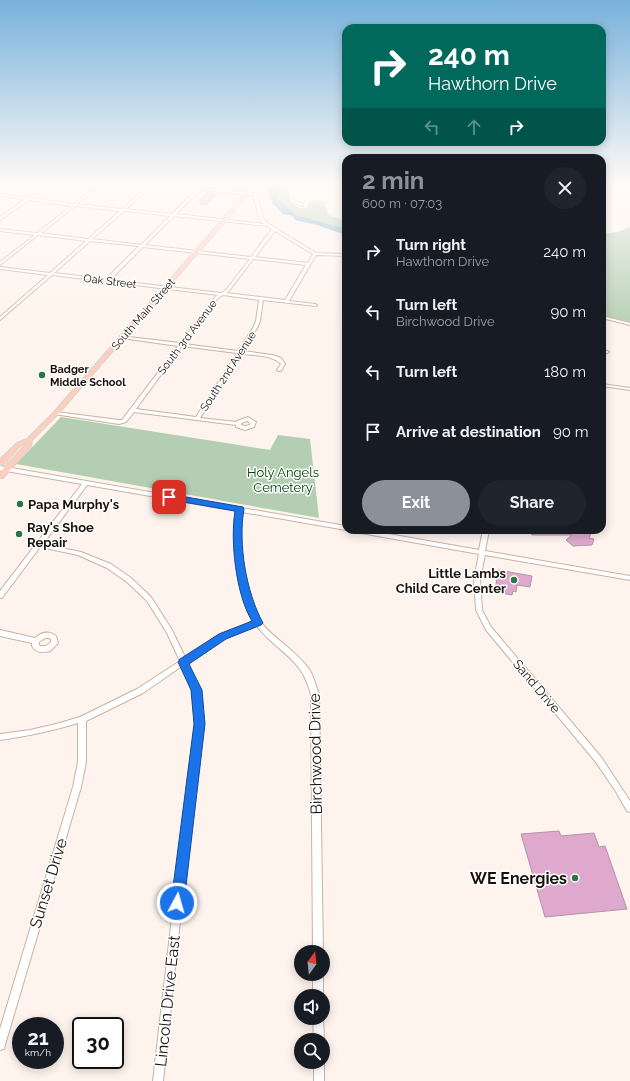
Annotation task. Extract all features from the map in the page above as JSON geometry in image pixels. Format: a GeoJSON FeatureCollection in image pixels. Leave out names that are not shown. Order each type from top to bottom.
{"type":"FeatureCollection","features":[{"type":"Feature","properties":{"kind":"main road","name":"South Main Street"},"geometry":{"type":"LineString","coordinates":[[0,463],[19,444],[29,440],[56,412],[212,234]]}},
{"type":"Feature","properties":{"kind":"main road","name":"South Main Street"},"geometry":{"type":"LineString","coordinates":[[0,476],[3,469],[29,445],[29,440]]}},
{"type":"Feature","properties":{"kind":"street"},"geometry":{"type":"LineString","coordinates":[[0,264],[37,234]]}},
{"type":"Feature","properties":{"kind":"street"},"geometry":{"type":"LineString","coordinates":[[42,234],[308,264]]}},
{"type":"Feature","properties":{"kind":"street"},"geometry":{"type":"LineString","coordinates":[[0,319],[97,234]]}},
{"type":"Feature","properties":{"kind":"street"},"geometry":{"type":"LineString","coordinates":[[107,281],[154,234]]}},
{"type":"Feature","properties":{"kind":"street","name":"South 3rd Avenue"},"geometry":{"type":"LineString","coordinates":[[56,412],[119,422],[124,421],[217,297],[227,292],[270,234]]}},
{"type":"Feature","properties":{"kind":"street"},"geometry":{"type":"LineString","coordinates":[[283,234],[315,254],[327,256],[342,255]]}},
{"type":"Feature","properties":{"kind":"street"},"geometry":{"type":"LineString","coordinates":[[286,302],[315,254]]}},
{"type":"Feature","properties":{"kind":"street","name":"Oak Street"},"geometry":{"type":"LineString","coordinates":[[0,268],[315,305]]}},
{"type":"Feature","properties":{"kind":"street","name":"South 2nd Avenue"},"geometry":{"type":"LineString","coordinates":[[197,419],[258,321],[261,299]]}},
{"type":"Feature","properties":{"kind":"street"},"geometry":{"type":"LineString","coordinates":[[606,318],[630,324]]}},
{"type":"Feature","properties":{"kind":"street"},"geometry":{"type":"LineString","coordinates":[[122,337],[270,356],[279,359],[283,364],[279,370]]}},
{"type":"Feature","properties":{"kind":"street"},"geometry":{"type":"LineString","coordinates":[[606,386],[630,389]]}},
{"type":"Feature","properties":{"kind":"street"},"geometry":{"type":"LineString","coordinates":[[132,410],[238,424]]}},
{"type":"Feature","properties":{"kind":"street"},"geometry":{"type":"LineString","coordinates":[[3,469],[342,527]]}},
{"type":"Feature","properties":{"kind":"street"},"geometry":{"type":"LineString","coordinates":[[0,596],[86,484]]}},
{"type":"Feature","properties":{"kind":"street","name":"Birchwood Drive"},"geometry":{"type":"LineString","coordinates":[[240,509],[238,519],[239,558],[247,600],[251,612],[258,623],[275,641],[300,661],[313,684],[315,695],[318,945]]}},
{"type":"Feature","properties":{"kind":"street"},"geometry":{"type":"LineString","coordinates":[[376,534],[630,578]]}},
{"type":"Feature","properties":{"kind":"street","name":"Sand Drive"},"geometry":{"type":"LineString","coordinates":[[485,534],[477,579],[477,595],[479,610],[488,628],[598,759],[630,808]]}},
{"type":"Feature","properties":{"kind":"street","name":"Lincoln Drive East"},"geometry":{"type":"LineString","coordinates":[[40,545],[79,554],[110,566],[129,580],[148,599],[170,632],[196,690],[199,724],[158,1081]]}},
{"type":"Feature","properties":{"kind":"street"},"geometry":{"type":"LineString","coordinates":[[0,737],[30,733],[82,719],[128,698],[222,636],[258,623]]}},
{"type":"Feature","properties":{"kind":"street"},"geometry":{"type":"LineString","coordinates":[[0,633],[36,641]]}},
{"type":"Feature","properties":{"kind":"street","name":"Sunset Drive"},"geometry":{"type":"LineString","coordinates":[[0,1045],[77,786],[82,762],[82,719]]}},
{"type":"Feature","properties":{"kind":"street"},"geometry":{"type":"LineString","coordinates":[[319,1069],[319,1081]]}},
{"type":"Feature","properties":{"kind":"green space"},"geometry":{"type":"Polygon","coordinates":[[[606,234],[630,234],[630,322],[606,317],[606,234]]]}},
{"type":"Feature","properties":{"kind":"green space","name":"Holy Angels Cemetery"},"geometry":{"type":"Polygon","coordinates":[[[61,417],[270,450],[278,435],[310,439],[319,518],[16,464],[61,417]]]}},
{"type":"Feature","properties":{"kind":"building"},"geometry":{"type":"Polygon","coordinates":[[[591,534],[589,538],[594,539],[592,545],[573,546],[566,540],[572,535],[532,535],[591,534]]]}},
{"type":"Feature","properties":{"kind":"building","name":"Little Lambs Child Care Center"},"geometry":{"type":"Polygon","coordinates":[[[498,570],[532,576],[530,587],[517,585],[516,592],[513,591],[512,595],[495,592],[498,570]]]}},
{"type":"Feature","properties":{"kind":"building","name":"WE Energies"},"geometry":{"type":"Polygon","coordinates":[[[559,831],[561,836],[594,833],[599,847],[605,846],[627,909],[545,917],[521,834],[559,831]]]}},
{"type":"Feature","properties":{"kind":"place","name":"Badger Middle School"},"geometry":{"type":"Point","coordinates":[42,375]}},
{"type":"Feature","properties":{"kind":"place","name":"Papa Murphy's"},"geometry":{"type":"Point","coordinates":[20,504]}},
{"type":"Feature","properties":{"kind":"place","name":"Ray's Shoe Repair"},"geometry":{"type":"Point","coordinates":[19,534]}},
{"type":"Feature","properties":{"kind":"place","name":"Little Lambs Child Care Center"},"geometry":{"type":"Point","coordinates":[514,580]}},
{"type":"Feature","properties":{"kind":"place","name":"WE Energies"},"geometry":{"type":"Point","coordinates":[575,878]}},
{"type":"Feature","properties":{"kind":"route"},"geometry":{"type":"LineString","coordinates":[[169,497],[240,509],[238,516],[239,558],[242,578],[251,612],[258,623],[222,636],[183,662],[196,690],[199,724],[177,903]]}}]}
